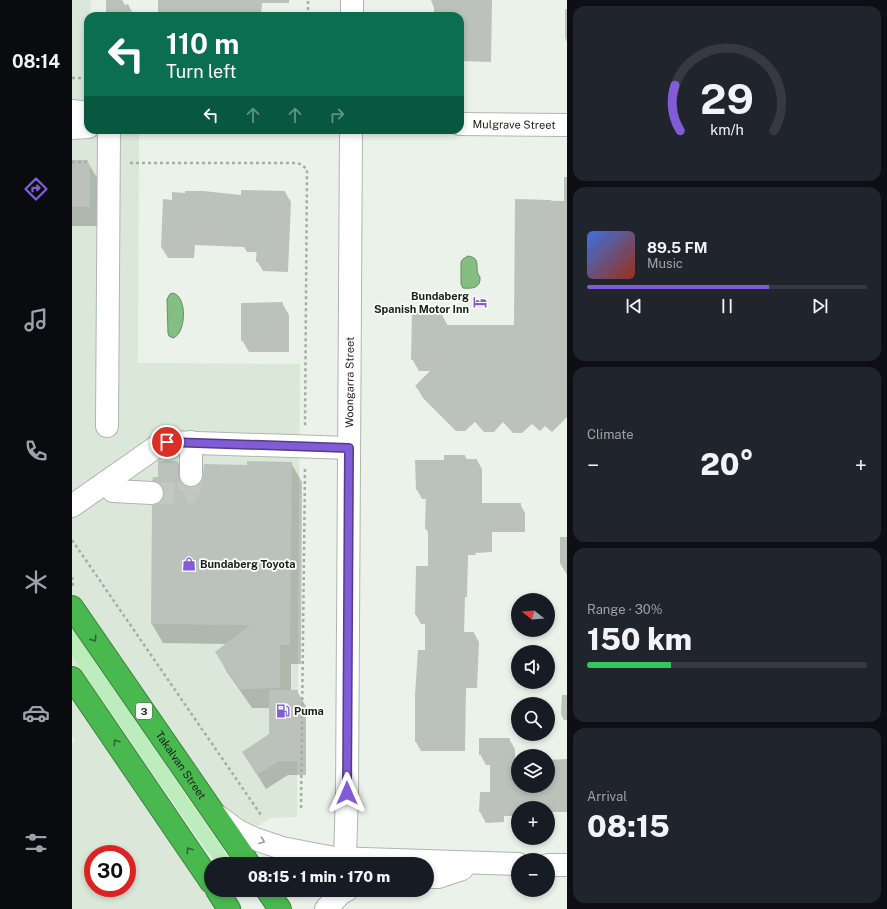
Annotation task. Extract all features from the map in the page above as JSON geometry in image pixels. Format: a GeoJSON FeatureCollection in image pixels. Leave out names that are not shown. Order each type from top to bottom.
{"type":"FeatureCollection","features":[{"type":"Feature","properties":{"kind":"highway","name":"Takalvan Street"},"geometry":{"type":"LineString","coordinates":[[72,607],[244,857]]}},
{"type":"Feature","properties":{"kind":"highway"},"geometry":{"type":"LineString","coordinates":[[72,678],[204,872]]}},
{"type":"Feature","properties":{"kind":"highway"},"geometry":{"type":"LineString","coordinates":[[221,897],[230,909]]}},
{"type":"Feature","properties":{"kind":"highway"},"geometry":{"type":"LineString","coordinates":[[272,897],[280,909]]}},
{"type":"Feature","properties":{"kind":"street"},"geometry":{"type":"LineString","coordinates":[[352,0],[352,12]]}},
{"type":"Feature","properties":{"kind":"street"},"geometry":{"type":"LineString","coordinates":[[72,111],[84,112]]}},
{"type":"Feature","properties":{"kind":"street","name":"Mulgrave Street"},"geometry":{"type":"LineString","coordinates":[[464,124],[567,125]]}},
{"type":"Feature","properties":{"kind":"street"},"geometry":{"type":"LineString","coordinates":[[72,128],[84,127]]}},
{"type":"Feature","properties":{"kind":"street"},"geometry":{"type":"LineString","coordinates":[[107,426],[109,134]]}},
{"type":"Feature","properties":{"kind":"street","name":"Woongarra Street"},"geometry":{"type":"LineString","coordinates":[[347,857],[352,134]]}},
{"type":"Feature","properties":{"kind":"street"},"geometry":{"type":"LineString","coordinates":[[72,506],[109,486],[159,445],[167,442],[349,448]]}},
{"type":"Feature","properties":{"kind":"street"},"geometry":{"type":"LineString","coordinates":[[191,475],[192,442]]}},
{"type":"Feature","properties":{"kind":"street"},"geometry":{"type":"LineString","coordinates":[[109,486],[152,493]]}},
{"type":"Feature","properties":{"kind":"street"},"geometry":{"type":"LineString","coordinates":[[72,690],[90,704]]}},
{"type":"Feature","properties":{"kind":"street"},"geometry":{"type":"LineString","coordinates":[[216,815],[238,831],[268,843],[296,851],[329,857]]}},
{"type":"Feature","properties":{"kind":"street"},"geometry":{"type":"LineString","coordinates":[[346,826],[355,838],[371,849],[389,857]]}},
{"type":"Feature","properties":{"kind":"street"},"geometry":{"type":"LineString","coordinates":[[434,861],[511,864]]}},
{"type":"Feature","properties":{"kind":"street"},"geometry":{"type":"LineString","coordinates":[[434,877],[438,877],[478,863]]}},
{"type":"Feature","properties":{"kind":"street"},"geometry":{"type":"LineString","coordinates":[[555,865],[567,865]]}},
{"type":"Feature","properties":{"kind":"street"},"geometry":{"type":"LineString","coordinates":[[326,909],[336,897]]}},
{"type":"Feature","properties":{"kind":"path"},"geometry":{"type":"LineString","coordinates":[[308,0],[308,12]]}},
{"type":"Feature","properties":{"kind":"path"},"geometry":{"type":"LineString","coordinates":[[72,78],[84,78]]}},
{"type":"Feature","properties":{"kind":"path"},"geometry":{"type":"LineString","coordinates":[[72,162],[296,163],[307,169],[301,808]]}},
{"type":"Feature","properties":{"kind":"path"},"geometry":{"type":"LineString","coordinates":[[72,540],[261,815]]}},
{"type":"Feature","properties":{"kind":"shaded area"},"geometry":{"type":"Polygon","coordinates":[[[72,0],[91,0],[90,12],[84,12],[84,134],[139,134],[138,363],[300,364],[297,817],[270,818],[218,852],[72,647],[72,0]]]}},
{"type":"Feature","properties":{"kind":"shaded area"},"geometry":{"type":"Polygon","coordinates":[[[468,256],[473,257],[477,261],[477,271],[480,281],[475,287],[463,288],[461,284],[461,262],[468,256]]]}},
{"type":"Feature","properties":{"kind":"shaded area"},"geometry":{"type":"Polygon","coordinates":[[[173,293],[178,296],[181,301],[184,316],[181,330],[173,338],[169,336],[168,333],[167,299],[170,294],[173,293]]]}},
{"type":"Feature","properties":{"kind":"shaded area"},"geometry":{"type":"Polygon","coordinates":[[[72,628],[228,857],[211,857],[204,848],[72,656],[72,628]]]}},
{"type":"Feature","properties":{"kind":"shaded area"},"geometry":{"type":"Polygon","coordinates":[[[72,652],[208,857],[204,857],[204,897],[235,897],[243,909],[72,909],[72,743],[75,740],[72,736],[72,652]]]}},
{"type":"Feature","properties":{"kind":"building"},"geometry":{"type":"Polygon","coordinates":[[[460,0],[486,0],[486,51],[464,51],[464,12],[460,12],[460,0]]]}},
{"type":"Feature","properties":{"kind":"building"},"geometry":{"type":"Polygon","coordinates":[[[72,160],[88,160],[88,165],[90,165],[90,207],[72,207],[72,160]]]}},
{"type":"Feature","properties":{"kind":"building"},"geometry":{"type":"Polygon","coordinates":[[[241,190],[285,191],[283,262],[256,262],[257,242],[240,242],[240,237],[189,235],[189,249],[161,248],[163,199],[172,200],[172,192],[185,193],[185,191],[203,191],[241,195],[241,190]]]}},
{"type":"Feature","properties":{"kind":"building"},"geometry":{"type":"Polygon","coordinates":[[[515,199],[551,200],[551,297],[549,297],[548,382],[553,386],[549,390],[555,395],[555,410],[544,421],[538,415],[533,420],[525,412],[515,421],[506,421],[496,411],[487,420],[477,420],[467,410],[458,420],[448,419],[415,386],[441,360],[411,360],[412,312],[441,312],[441,325],[514,325],[515,199]]]}},
{"type":"Feature","properties":{"kind":"building"},"geometry":{"type":"Polygon","coordinates":[[[283,302],[283,341],[241,341],[241,303],[283,302]]]}},
{"type":"Feature","properties":{"kind":"building"},"geometry":{"type":"Polygon","coordinates":[[[444,455],[465,455],[465,459],[477,459],[477,503],[521,503],[520,524],[488,524],[487,544],[471,544],[471,547],[463,547],[459,632],[474,632],[472,680],[461,680],[461,743],[415,742],[415,695],[418,650],[425,650],[425,615],[415,615],[416,566],[428,566],[428,529],[425,529],[426,490],[416,490],[415,460],[444,460],[444,455]]]}},
{"type":"Feature","properties":{"kind":"building"},"geometry":{"type":"Polygon","coordinates":[[[158,461],[178,461],[178,475],[180,481],[184,486],[191,487],[197,486],[202,481],[204,464],[247,465],[247,461],[292,462],[290,645],[280,645],[280,688],[240,689],[215,652],[250,625],[151,624],[152,505],[158,504],[162,500],[164,493],[163,487],[159,483],[152,481],[153,477],[158,477],[158,461]]]}},
{"type":"Feature","properties":{"kind":"building","name":"Puma"},"geometry":{"type":"Polygon","coordinates":[[[269,690],[298,690],[298,761],[279,761],[257,775],[242,752],[269,734],[269,690]]]}},
{"type":"Feature","properties":{"kind":"building"},"geometry":{"type":"Polygon","coordinates":[[[479,738],[510,738],[511,793],[555,793],[555,760],[567,759],[567,801],[511,801],[511,806],[499,806],[499,812],[479,812],[480,792],[490,792],[490,754],[479,755],[479,738]]]}},
{"type":"Feature","properties":{"kind":"tunnel"},"geometry":{"type":"LineString","coordinates":[[152,493],[187,493],[191,485],[191,475]]}},
{"type":"Feature","properties":{"kind":"place","name":"Bundaberg Spanish Motor Inn"},"geometry":{"type":"Point","coordinates":[480,302]}},
{"type":"Feature","properties":{"kind":"place","name":"Bundaberg Toyota"},"geometry":{"type":"Point","coordinates":[189,564]}},
{"type":"Feature","properties":{"kind":"place","name":"Puma"},"geometry":{"type":"Point","coordinates":[283,711]}},
{"type":"Feature","properties":{"kind":"route"},"geometry":{"type":"LineString","coordinates":[[167,442],[349,448],[347,793]]}}]}
